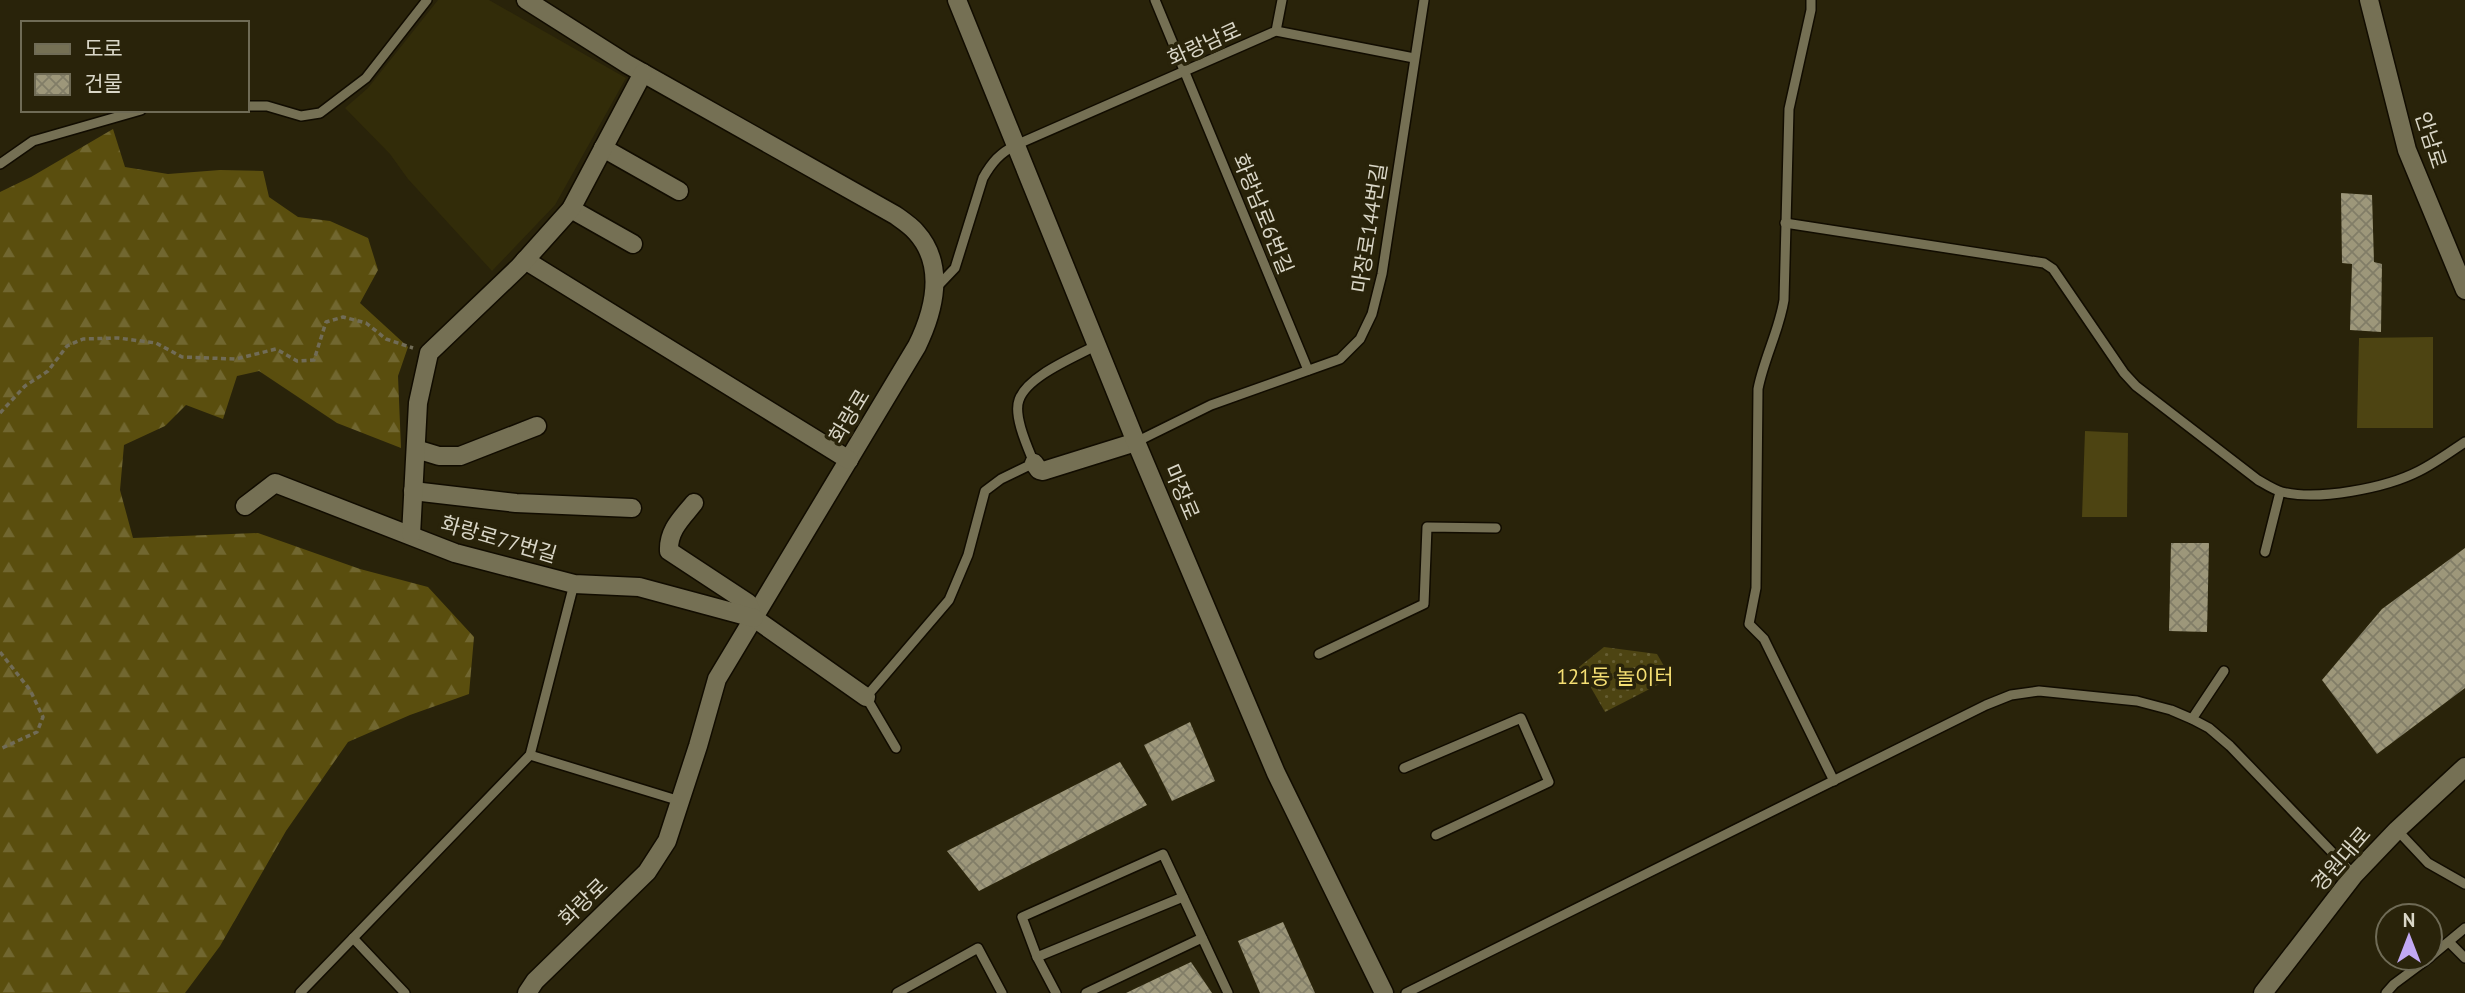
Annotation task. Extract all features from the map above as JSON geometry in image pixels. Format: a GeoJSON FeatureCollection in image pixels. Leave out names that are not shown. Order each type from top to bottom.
{"type":"FeatureCollection","features":[{"type":"Feature","properties":{"kind":"street","name":"화랑로"},"geometry":{"type":"LineString","coordinates":[[526,0],[643,73],[895,215],[916,232],[929,251],[935,289],[928,325],[917,346],[717,680],[667,841],[647,872],[535,981],[527,993]]}},
{"type":"Feature","properties":{"kind":"street","name":"마장로"},"geometry":{"type":"LineString","coordinates":[[957,0],[1136,442],[1276,773],[1384,993]]}},
{"type":"Feature","properties":{"kind":"street","name":"안남로"},"geometry":{"type":"LineString","coordinates":[[2369,0],[2407,150],[2465,290]]}},
{"type":"Feature","properties":{"kind":"street"},"geometry":{"type":"LineString","coordinates":[[411,535],[418,403],[429,353],[525,260],[570,209],[643,73]]}},
{"type":"Feature","properties":{"kind":"street"},"geometry":{"type":"LineString","coordinates":[[603,148],[680,191]]}},
{"type":"Feature","properties":{"kind":"street"},"geometry":{"type":"LineString","coordinates":[[570,209],[634,244]]}},
{"type":"Feature","properties":{"kind":"street"},"geometry":{"type":"LineString","coordinates":[[525,260],[849,460]]}},
{"type":"Feature","properties":{"kind":"street"},"geometry":{"type":"LineString","coordinates":[[416,449],[439,456],[460,456],[537,426]]}},
{"type":"Feature","properties":{"kind":"street"},"geometry":{"type":"LineString","coordinates":[[1034,463],[1043,471],[1136,442]]}},
{"type":"Feature","properties":{"kind":"street","name":"화랑로77번길"},"geometry":{"type":"LineString","coordinates":[[245,506],[275,483],[455,553],[574,584],[639,587],[754,618]]}},
{"type":"Feature","properties":{"kind":"street"},"geometry":{"type":"LineString","coordinates":[[413,491],[516,503],[632,508]]}},
{"type":"Feature","properties":{"kind":"street"},"geometry":{"type":"LineString","coordinates":[[694,503],[674,527],[668,540],[669,551],[748,603],[754,618],[866,697]]}},
{"type":"Feature","properties":{"kind":"street","name":"경원대로"},"geometry":{"type":"LineString","coordinates":[[2263,993],[2354,875],[2396,830],[2465,767]]}},
{"type":"Feature","properties":{"kind":"lane"},"geometry":{"type":"LineString","coordinates":[[248,106],[267,106],[301,116],[320,113],[366,78],[427,0]]}},
{"type":"Feature","properties":{"kind":"lane","name":"화랑남로6번길"},"geometry":{"type":"LineString","coordinates":[[1155,0],[1308,370]]}},
{"type":"Feature","properties":{"kind":"lane"},"geometry":{"type":"LineString","coordinates":[[1282,0],[1276,32],[1415,58]]}},
{"type":"Feature","properties":{"kind":"lane","name":"마장로144번길"},"geometry":{"type":"LineString","coordinates":[[1136,442],[1211,405],[1340,359],[1360,339],[1372,314],[1382,274],[1424,0]]}},
{"type":"Feature","properties":{"kind":"lane"},"geometry":{"type":"LineString","coordinates":[[1811,0],[1789,109],[1784,300],[1781,319],[1762,369],[1758,389],[1755,588],[1749,624],[1764,639],[1834,780]]}},
{"type":"Feature","properties":{"kind":"lane","name":"화랑남로"},"geometry":{"type":"LineString","coordinates":[[935,289],[955,268],[983,178],[990,164],[1002,152],[1276,32]]}},
{"type":"Feature","properties":{"kind":"lane"},"geometry":{"type":"LineString","coordinates":[[0,164],[33,141],[134,112]]}},
{"type":"Feature","properties":{"kind":"lane"},"geometry":{"type":"LineString","coordinates":[[1786,223],[2043,263],[2053,269],[2124,373],[2136,386],[2258,480],[2280,492],[2317,493],[2371,488],[2419,471],[2465,442]]}},
{"type":"Feature","properties":{"kind":"lane"},"geometry":{"type":"LineString","coordinates":[[897,748],[866,697],[949,600],[968,555],[985,491],[1001,479],[1034,463],[1021,429],[1018,402],[1027,387],[1046,372],[1097,345]]}},
{"type":"Feature","properties":{"kind":"lane"},"geometry":{"type":"LineString","coordinates":[[2265,552],[2280,492]]}},
{"type":"Feature","properties":{"kind":"lane"},"geometry":{"type":"LineString","coordinates":[[1319,654],[1424,604],[1427,527],[1496,528]]}},
{"type":"Feature","properties":{"kind":"lane"},"geometry":{"type":"LineString","coordinates":[[300,993],[530,755],[574,584]]}},
{"type":"Feature","properties":{"kind":"lane"},"geometry":{"type":"LineString","coordinates":[[2192,719],[2224,671]]}},
{"type":"Feature","properties":{"kind":"lane"},"geometry":{"type":"LineString","coordinates":[[1406,993],[1986,705],[2011,695],[2039,691],[2137,701],[2171,710],[2209,728],[2230,746],[2354,875]]}},
{"type":"Feature","properties":{"kind":"lane"},"geometry":{"type":"LineString","coordinates":[[1404,768],[1521,718],[1549,782],[1436,835]]}},
{"type":"Feature","properties":{"kind":"lane"},"geometry":{"type":"LineString","coordinates":[[530,755],[680,801]]}},
{"type":"Feature","properties":{"kind":"lane"},"geometry":{"type":"LineString","coordinates":[[2396,830],[2428,863],[2465,884]]}},
{"type":"Feature","properties":{"kind":"lane"},"geometry":{"type":"LineString","coordinates":[[1056,993],[1037,957],[1022,917],[1163,854],[1228,993]]}},
{"type":"Feature","properties":{"kind":"lane"},"geometry":{"type":"LineString","coordinates":[[1037,957],[1183,897]]}},
{"type":"Feature","properties":{"kind":"lane"},"geometry":{"type":"LineString","coordinates":[[2444,946],[2465,928]]}},
{"type":"Feature","properties":{"kind":"lane"},"geometry":{"type":"LineString","coordinates":[[353,938],[405,993]]}},
{"type":"Feature","properties":{"kind":"lane"},"geometry":{"type":"LineString","coordinates":[[1086,993],[1202,938]]}},
{"type":"Feature","properties":{"kind":"lane"},"geometry":{"type":"LineString","coordinates":[[2449,942],[2465,958]]}},
{"type":"Feature","properties":{"kind":"lane"},"geometry":{"type":"LineString","coordinates":[[897,993],[978,948],[1002,993]]}},
{"type":"Feature","properties":{"kind":"lane"},"geometry":{"type":"LineString","coordinates":[[2386,993],[2410,972]]}},
{"type":"Feature","properties":{"kind":"path"},"geometry":{"type":"LineString","coordinates":[[0,413],[25,386],[48,371],[67,346],[83,339],[118,338],[156,343],[182,357],[236,359],[276,349],[297,361],[314,360],[326,322],[342,317],[366,323],[386,339],[429,353]]}},
{"type":"Feature","properties":{"kind":"path"},"geometry":{"type":"LineString","coordinates":[[0,652],[30,690],[43,717],[37,732],[0,749]]}},
{"type":"Feature","properties":{"kind":"shaded area"},"geometry":{"type":"Polygon","coordinates":[[[438,0],[489,0],[626,78],[555,205],[492,271],[408,179],[390,154],[345,108],[368,88],[438,0]]]}},
{"type":"Feature","properties":{"kind":"green space"},"geometry":{"type":"Polygon","coordinates":[[[113,129],[125,167],[168,174],[220,170],[263,171],[269,197],[298,217],[330,221],[368,238],[378,270],[360,303],[408,347],[398,376],[401,448],[337,423],[259,371],[237,376],[223,419],[186,405],[165,426],[124,445],[120,490],[133,538],[258,533],[360,569],[428,587],[474,637],[469,694],[410,715],[348,742],[286,831],[220,946],[185,993],[0,993],[0,192],[113,129]]]}},
{"type":"Feature","properties":{"kind":"green space"},"geometry":{"type":"Polygon","coordinates":[[[2433,337],[2433,428],[2357,428],[2359,338],[2433,337]]]}},
{"type":"Feature","properties":{"kind":"green space"},"geometry":{"type":"Polygon","coordinates":[[[2085,431],[2128,433],[2127,517],[2082,517],[2085,431]]]}},
{"type":"Feature","properties":{"kind":"green space","name":"121동 놀이터"},"geometry":{"type":"Polygon","coordinates":[[[1604,647],[1657,654],[1671,678],[1605,712],[1579,667],[1604,647]]]}},
{"type":"Feature","properties":{"kind":"building"},"geometry":{"type":"Polygon","coordinates":[[[2341,193],[2372,195],[2374,262],[2382,264],[2381,332],[2350,330],[2352,264],[2342,263],[2341,193]]]}},
{"type":"Feature","properties":{"kind":"building"},"geometry":{"type":"Polygon","coordinates":[[[2171,543],[2209,543],[2207,632],[2169,631],[2171,543]]]}},
{"type":"Feature","properties":{"kind":"building"},"geometry":{"type":"Polygon","coordinates":[[[2465,548],[2465,688],[2377,754],[2322,680],[2382,609],[2465,548]]]}},
{"type":"Feature","properties":{"kind":"building"},"geometry":{"type":"Polygon","coordinates":[[[1190,722],[1215,781],[1172,801],[1144,745],[1190,722]]]}},
{"type":"Feature","properties":{"kind":"building"},"geometry":{"type":"Polygon","coordinates":[[[1120,762],[1147,805],[979,891],[947,851],[1120,762]]]}},
{"type":"Feature","properties":{"kind":"building"},"geometry":{"type":"Polygon","coordinates":[[[1283,922],[1315,993],[1260,993],[1238,941],[1283,922]]]}},
{"type":"Feature","properties":{"kind":"building"},"geometry":{"type":"Polygon","coordinates":[[[1191,962],[1212,993],[1126,993],[1191,962]]]}}]}
